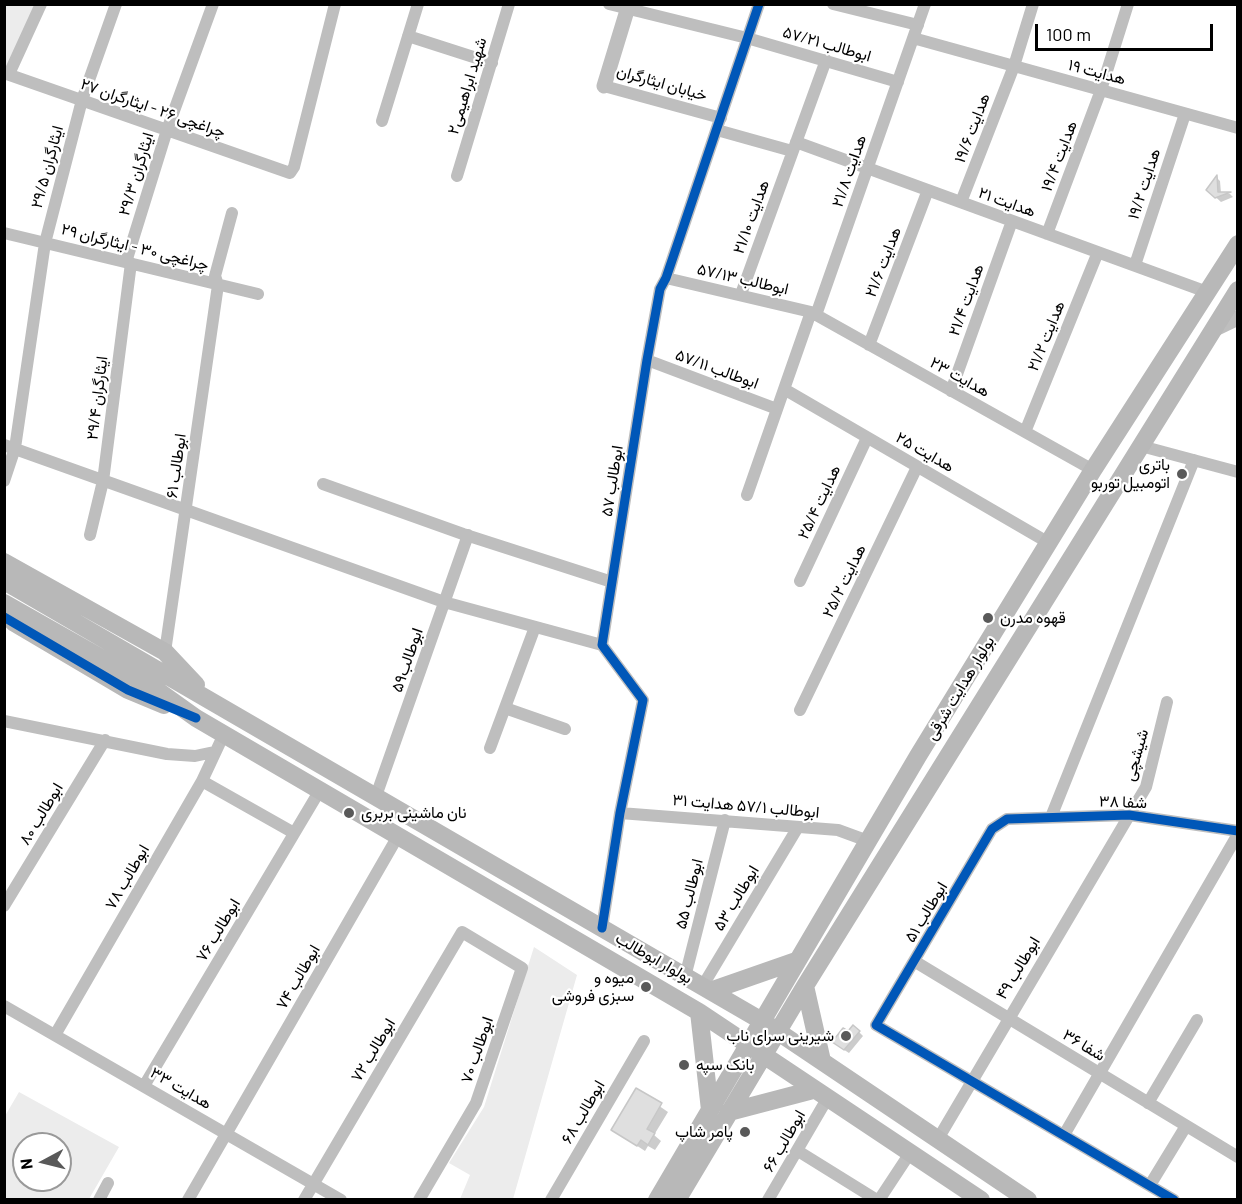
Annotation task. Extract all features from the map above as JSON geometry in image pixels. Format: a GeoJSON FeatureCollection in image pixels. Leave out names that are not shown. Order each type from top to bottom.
{"type":"FeatureCollection","features":[{"type":"Feature","properties":{"kind":"main road","name":"بولوار هدایت شرقی"},"geometry":{"type":"LineString","coordinates":[[657,1200],[922,750],[1093,470],[1238,244]]}},
{"type":"Feature","properties":{"kind":"main road","name":"بولوار هدایت شرقی"},"geometry":{"type":"LineString","coordinates":[[677,1200],[805,986],[1238,290]]}},
{"type":"Feature","properties":{"kind":"main road"},"geometry":{"type":"LineString","coordinates":[[4,562],[165,652],[207,697]]}},
{"type":"Feature","properties":{"kind":"main road","name":"بولوار ابوطالب"},"geometry":{"type":"LineString","coordinates":[[4,581],[762,1021],[1028,1200]]}},
{"type":"Feature","properties":{"kind":"main road"},"geometry":{"type":"LineString","coordinates":[[4,603],[154,688],[196,718]]}},
{"type":"Feature","properties":{"kind":"main road"},"geometry":{"type":"LineString","coordinates":[[4,617],[128,690],[196,718]]}},
{"type":"Feature","properties":{"kind":"main road","name":"بولوار ابوطالب"},"geometry":{"type":"LineString","coordinates":[[196,718],[699,1012],[981,1200]]}},
{"type":"Feature","properties":{"kind":"main road"},"geometry":{"type":"LineString","coordinates":[[922,750],[944,764]]}},
{"type":"Feature","properties":{"kind":"main road"},"geometry":{"type":"LineString","coordinates":[[507,900],[515,899],[538,912],[545,913],[550,909],[550,902],[545,894]]}},
{"type":"Feature","properties":{"kind":"main road"},"geometry":{"type":"LineString","coordinates":[[706,989],[796,961]]}},
{"type":"Feature","properties":{"kind":"main road"},"geometry":{"type":"LineString","coordinates":[[805,986],[822,1061]]}},
{"type":"Feature","properties":{"kind":"main road"},"geometry":{"type":"LineString","coordinates":[[699,1012],[710,1110]]}},
{"type":"Feature","properties":{"kind":"main road"},"geometry":{"type":"LineString","coordinates":[[729,1112],[820,1094]]}},
{"type":"Feature","properties":{"kind":"street"},"geometry":{"type":"LineString","coordinates":[[7,74],[41,4]]}},
{"type":"Feature","properties":{"kind":"street","name":"ایثارگران ۲۹/۵"},"geometry":{"type":"LineString","coordinates":[[4,481],[45,243],[82,100],[116,4]]}},
{"type":"Feature","properties":{"kind":"street","name":"ایثارگران ۲۹/۳"},"geometry":{"type":"LineString","coordinates":[[129,263],[167,130],[213,4]]}},
{"type":"Feature","properties":{"kind":"street","name":"چراغچی ۲۶ - ایثارگران ۲۷"},"geometry":{"type":"LineString","coordinates":[[7,74],[290,173],[294,166],[335,4]]}},
{"type":"Feature","properties":{"kind":"street"},"geometry":{"type":"LineString","coordinates":[[382,121],[418,4]]}},
{"type":"Feature","properties":{"kind":"street","name":"شهید ابراهیمی۲"},"geometry":{"type":"LineString","coordinates":[[458,177],[509,4]]}},
{"type":"Feature","properties":{"kind":"street","name":"ابوطالب ۵۷/۲۱"},"geometry":{"type":"LineString","coordinates":[[609,4],[747,38],[898,82]]}},
{"type":"Feature","properties":{"kind":"street","name":"ابوطالب ۵۷"},"geometry":{"type":"LineString","coordinates":[[602,645],[660,289],[666,278],[759,4]]}},
{"type":"Feature","properties":{"kind":"street"},"geometry":{"type":"LineString","coordinates":[[833,4],[918,25]]}},
{"type":"Feature","properties":{"kind":"street","name":"هدایت ۲۱/۸"},"geometry":{"type":"LineString","coordinates":[[747,495],[925,4]]}},
{"type":"Feature","properties":{"kind":"street","name":"هدایت ۱۹/۶"},"geometry":{"type":"LineString","coordinates":[[961,202],[1014,66],[1033,4]]}},
{"type":"Feature","properties":{"kind":"street","name":"هدایت ۱۹/۴"},"geometry":{"type":"LineString","coordinates":[[1047,234],[1101,90],[1128,4]]}},
{"type":"Feature","properties":{"kind":"street","name":"خیابان ایثارگران"},"geometry":{"type":"LineString","coordinates":[[628,8],[604,86],[794,147]]}},
{"type":"Feature","properties":{"kind":"street"},"geometry":{"type":"LineString","coordinates":[[408,36],[492,63]]}},
{"type":"Feature","properties":{"kind":"street","name":"هدایت ۱۹"},"geometry":{"type":"LineString","coordinates":[[913,38],[1238,128]]}},
{"type":"Feature","properties":{"kind":"street","name":"هدایت ۲۱/۱۰"},"geometry":{"type":"LineString","coordinates":[[741,294],[825,60]]}},
{"type":"Feature","properties":{"kind":"street","name":"هدایت ۱۹/۲"},"geometry":{"type":"LineString","coordinates":[[1135,266],[1185,114]]}},
{"type":"Feature","properties":{"kind":"street","name":"هدایت ۲۱"},"geometry":{"type":"LineString","coordinates":[[794,147],[867,168],[1208,292]]}},
{"type":"Feature","properties":{"kind":"street","name":"هدایت ۲۱/۶"},"geometry":{"type":"LineString","coordinates":[[869,345],[928,190]]}},
{"type":"Feature","properties":{"kind":"street","name":"ابوطالب ۶۱"},"geometry":{"type":"LineString","coordinates":[[165,652],[218,285],[215,276],[232,213]]}},
{"type":"Feature","properties":{"kind":"street","name":"هدایت ۲۱/۴"},"geometry":{"type":"LineString","coordinates":[[951,391],[1012,221]]}},
{"type":"Feature","properties":{"kind":"street","name":"چراغچی ۳۰ - ایثارگران ۲۹"},"geometry":{"type":"LineString","coordinates":[[4,233],[258,294]]}},
{"type":"Feature","properties":{"kind":"street","name":"هدایت ۲۱/۲"},"geometry":{"type":"LineString","coordinates":[[1025,432],[1098,252]]}},
{"type":"Feature","properties":{"kind":"street","name":"ایثارگران ۲۹/۴"},"geometry":{"type":"LineString","coordinates":[[90,535],[103,481],[129,263]]}},
{"type":"Feature","properties":{"kind":"street","name":"ابوطالب ۵۷/۱۳"},"geometry":{"type":"LineString","coordinates":[[666,278],[741,294],[813,313]]}},
{"type":"Feature","properties":{"kind":"street","name":"هدایت ۲۳"},"geometry":{"type":"LineString","coordinates":[[813,313],[1093,470]]}},
{"type":"Feature","properties":{"kind":"street"},"geometry":{"type":"LineString","coordinates":[[1213,330],[1238,318]]}},
{"type":"Feature","properties":{"kind":"street","name":"ابوطالب ۵۷/۱۱"},"geometry":{"type":"LineString","coordinates":[[647,360],[777,409]]}},
{"type":"Feature","properties":{"kind":"street","name":"هدایت ۲۵"},"geometry":{"type":"LineString","coordinates":[[784,389],[1049,543]]}},
{"type":"Feature","properties":{"kind":"street","name":"هدایت ۲۵/۴"},"geometry":{"type":"LineString","coordinates":[[800,580],[867,438]]}},
{"type":"Feature","properties":{"kind":"street"},"geometry":{"type":"LineString","coordinates":[[10,446],[444,602],[602,645],[643,700],[620,813],[602,928]]}},
{"type":"Feature","properties":{"kind":"street"},"geometry":{"type":"LineString","coordinates":[[1141,446],[1238,472]]}},
{"type":"Feature","properties":{"kind":"street"},"geometry":{"type":"LineString","coordinates":[[1051,817],[1194,460]]}},
{"type":"Feature","properties":{"kind":"street","name":"هدایت ۲۵/۲"},"geometry":{"type":"LineString","coordinates":[[800,710],[917,467]]}},
{"type":"Feature","properties":{"kind":"street"},"geometry":{"type":"LineString","coordinates":[[323,484],[612,582]]}},
{"type":"Feature","properties":{"kind":"street","name":"ابوطالب۵۹"},"geometry":{"type":"LineString","coordinates":[[376,796],[468,535]]}},
{"type":"Feature","properties":{"kind":"street"},"geometry":{"type":"LineString","coordinates":[[490,748],[535,627]]}},
{"type":"Feature","properties":{"kind":"street","name":"شیشچی"},"geometry":{"type":"LineString","coordinates":[[1129,815],[1146,787],[1167,702]]}},
{"type":"Feature","properties":{"kind":"street"},"geometry":{"type":"LineString","coordinates":[[505,708],[565,729]]}},
{"type":"Feature","properties":{"kind":"street"},"geometry":{"type":"LineString","coordinates":[[4,721],[166,754],[195,756],[214,752]]}},
{"type":"Feature","properties":{"kind":"street","name":"ابوطالب ۷۸"},"geometry":{"type":"LineString","coordinates":[[55,1035],[202,782],[224,734]]}},
{"type":"Feature","properties":{"kind":"street","name":"ابوطالب ۸۰"},"geometry":{"type":"LineString","coordinates":[[4,906],[105,740]]}},
{"type":"Feature","properties":{"kind":"street"},"geometry":{"type":"LineString","coordinates":[[202,782],[294,833]]}},
{"type":"Feature","properties":{"kind":"street","name":"ابوطالب ۷۶"},"geometry":{"type":"LineString","coordinates":[[144,1086],[320,790]]}},
{"type":"Feature","properties":{"kind":"street","name":"ابوطالب ۵۷/۱ هدایت ۳۱"},"geometry":{"type":"LineString","coordinates":[[620,813],[838,830],[868,841]]}},
{"type":"Feature","properties":{"kind":"street","name":"شفا ۳۸"},"geometry":{"type":"LineString","coordinates":[[1007,819],[1129,815],[1238,833]]}},
{"type":"Feature","properties":{"kind":"street","name":"ابوطالب ۴۹"},"geometry":{"type":"LineString","coordinates":[[938,1139],[970,1080],[1129,815]]}},
{"type":"Feature","properties":{"kind":"street","name":"ابوطالب ۵۱"},"geometry":{"type":"LineString","coordinates":[[970,1080],[876,1025],[992,829],[1007,819]]}},
{"type":"Feature","properties":{"kind":"street","name":"ابوطالب ۵۵"},"geometry":{"type":"LineString","coordinates":[[685,977],[725,820]]}},
{"type":"Feature","properties":{"kind":"street","name":"ابوطالب ۵۳"},"geometry":{"type":"LineString","coordinates":[[706,989],[798,827]]}},
{"type":"Feature","properties":{"kind":"street"},"geometry":{"type":"LineString","coordinates":[[1064,1135],[1238,833]]}},
{"type":"Feature","properties":{"kind":"street","name":"ابوطالب ۷۴"},"geometry":{"type":"LineString","coordinates":[[188,1200],[398,836]]}},
{"type":"Feature","properties":{"kind":"street","name":"ابوطالب ۷۲"},"geometry":{"type":"LineString","coordinates":[[304,1200],[462,932]]}},
{"type":"Feature","properties":{"kind":"street","name":"ابوطالب ۷۰"},"geometry":{"type":"LineString","coordinates":[[419,1200],[476,1103],[522,968],[462,932]]}},
{"type":"Feature","properties":{"kind":"street","name":"شفا ۳۶"},"geometry":{"type":"LineString","coordinates":[[914,961],[1238,1157]]}},
{"type":"Feature","properties":{"kind":"street","name":"هدایت ۳۳"},"geometry":{"type":"LineString","coordinates":[[4,1006],[341,1200]]}},
{"type":"Feature","properties":{"kind":"street"},"geometry":{"type":"LineString","coordinates":[[1148,1103],[1197,1020]]}},
{"type":"Feature","properties":{"kind":"street","name":"ابوطالب ۶۸"},"geometry":{"type":"LineString","coordinates":[[551,1200],[644,1041]]}},
{"type":"Feature","properties":{"kind":"street"},"geometry":{"type":"LineString","coordinates":[[970,1080],[1174,1200]]}},
{"type":"Feature","properties":{"kind":"street","name":"ابوطالب ۶۶"},"geometry":{"type":"LineString","coordinates":[[768,1200],[798,1151],[820,1094]]}},
{"type":"Feature","properties":{"kind":"street"},"geometry":{"type":"LineString","coordinates":[[1150,1185],[1186,1126]]}},
{"type":"Feature","properties":{"kind":"street"},"geometry":{"type":"LineString","coordinates":[[798,1151],[878,1200],[910,1153]]}},
{"type":"Feature","properties":{"kind":"street"},"geometry":{"type":"LineString","coordinates":[[99,1200],[108,1183]]}},
{"type":"Feature","properties":{"kind":"shaded area"},"geometry":{"type":"Polygon","coordinates":[[[4,5],[37,5],[8,67],[5,66],[4,5]]]}},
{"type":"Feature","properties":{"kind":"shaded area"},"geometry":{"type":"Polygon","coordinates":[[[534,947],[577,975],[513,1199],[460,1199],[470,1175],[449,1163],[484,1107],[534,947]]]}},
{"type":"Feature","properties":{"kind":"shaded area"},"geometry":{"type":"Polygon","coordinates":[[[19,1092],[119,1147],[89,1199],[5,1199],[5,1116],[19,1092]]]}},
{"type":"Feature","properties":{"kind":"building"},"geometry":{"type":"Polygon","coordinates":[[[1217,175],[1218,192],[1231,192],[1215,198],[1206,190],[1217,175]]]}},
{"type":"Feature","properties":{"kind":"building","name":"شیرینی سرای ناب"},"geometry":{"type":"Polygon","coordinates":[[[853,1025],[860,1031],[844,1050],[832,1042],[843,1028],[848,1031],[853,1025]]]}},
{"type":"Feature","properties":{"kind":"building"},"geometry":{"type":"Polygon","coordinates":[[[636,1088],[662,1103],[647,1129],[655,1133],[648,1145],[641,1140],[637,1146],[611,1130],[636,1088]]]}},
{"type":"Feature","properties":{"kind":"cycle path"},"geometry":{"type":"LineString","coordinates":[[602,928],[620,813],[643,700],[602,645],[647,360],[660,289],[666,278],[759,4]]}},
{"type":"Feature","properties":{"kind":"cycle path"},"geometry":{"type":"LineString","coordinates":[[4,617],[128,690],[196,718]]}},
{"type":"Feature","properties":{"kind":"cycle path"},"geometry":{"type":"LineString","coordinates":[[1174,1200],[876,1025],[992,829],[1007,819],[1129,815],[1238,831]]}},
{"type":"Feature","properties":{"kind":"place","name":"باتری اتومبیل توربو"},"geometry":{"type":"Point","coordinates":[1182,474]}},
{"type":"Feature","properties":{"kind":"place","name":"قهوه مدرن"},"geometry":{"type":"Point","coordinates":[988,618]}},
{"type":"Feature","properties":{"kind":"place","name":"نان ماشینی بربری"},"geometry":{"type":"Point","coordinates":[349,813]}},
{"type":"Feature","properties":{"kind":"place","name":"میوه و سبزی فروشی"},"geometry":{"type":"Point","coordinates":[646,987]}},
{"type":"Feature","properties":{"kind":"place","name":"شیرینی سرای ناب"},"geometry":{"type":"Point","coordinates":[846,1036]}},
{"type":"Feature","properties":{"kind":"place","name":"بانک سپه"},"geometry":{"type":"Point","coordinates":[684,1065]}},
{"type":"Feature","properties":{"kind":"place","name":"پامر شاپ"},"geometry":{"type":"Point","coordinates":[745,1132]}}]}
